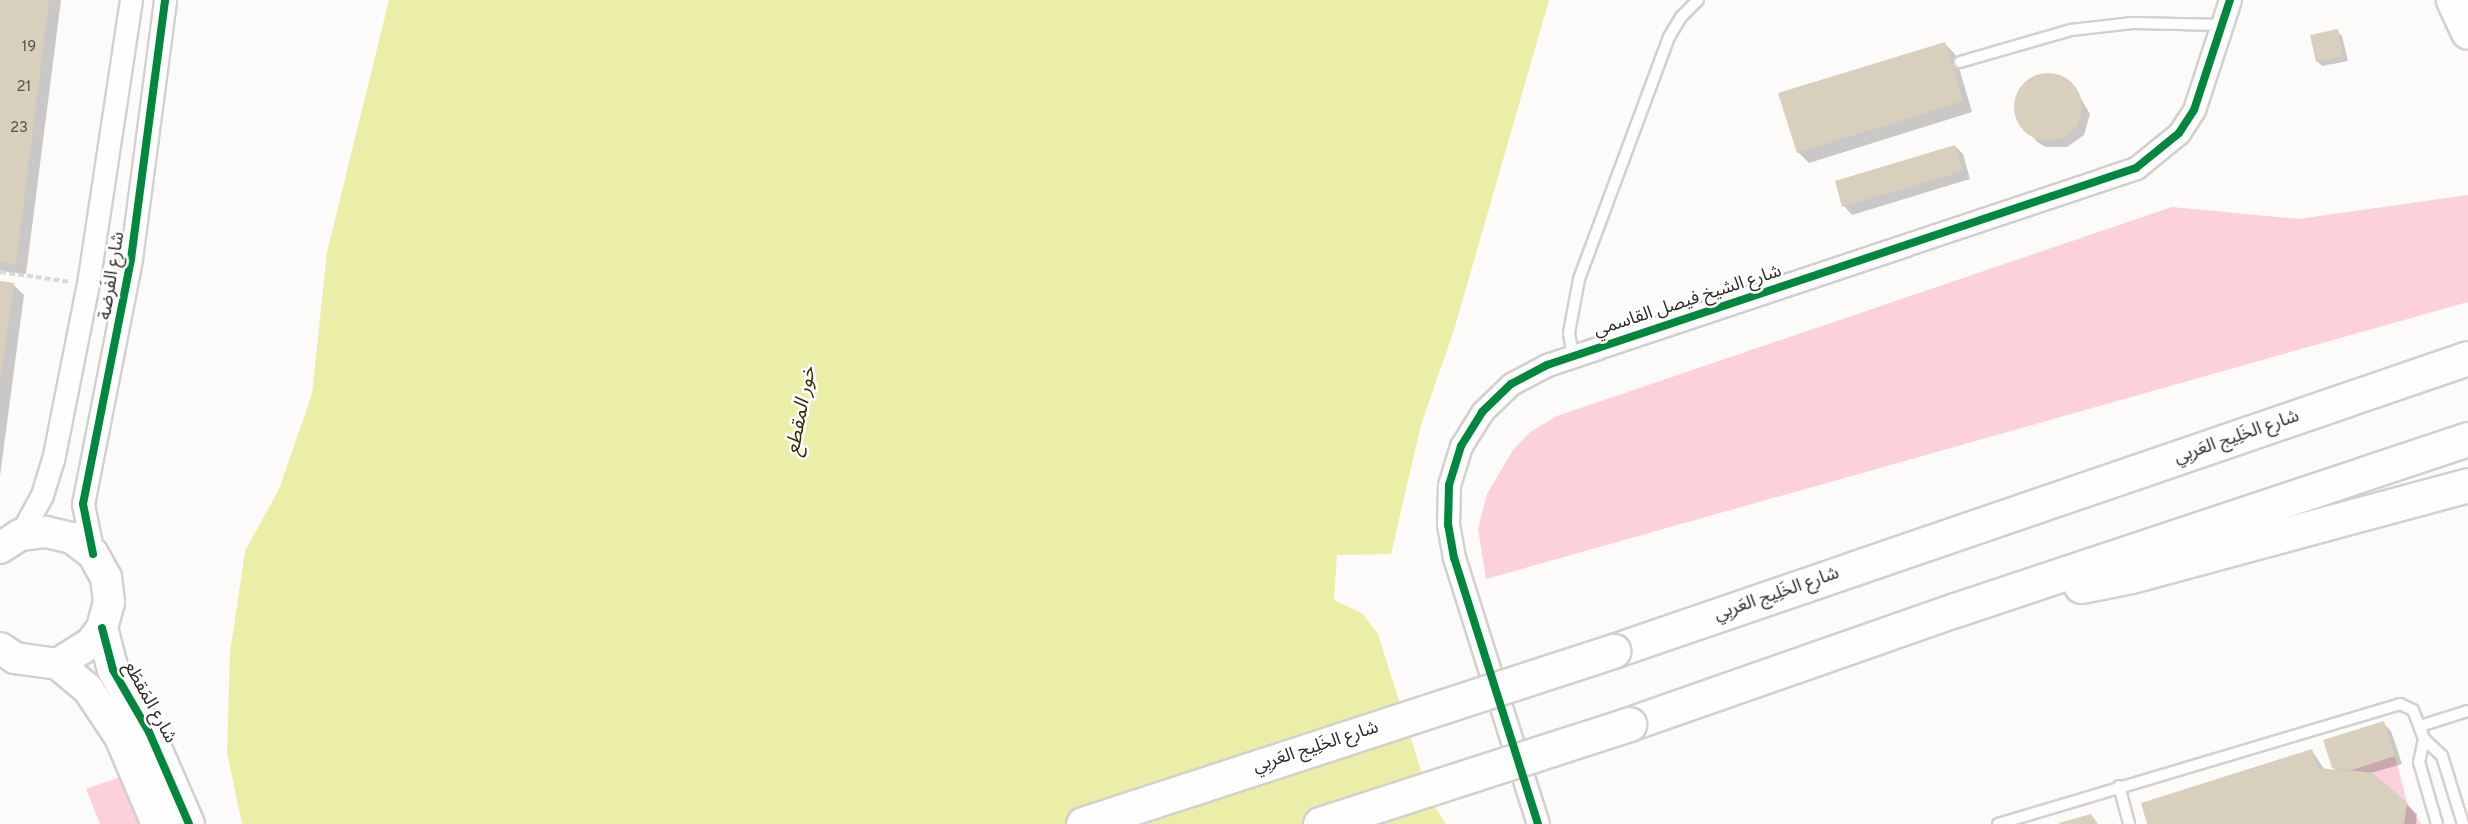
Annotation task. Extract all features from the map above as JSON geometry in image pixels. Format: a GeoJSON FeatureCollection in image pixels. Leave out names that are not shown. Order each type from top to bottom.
{"type":"FeatureCollection","features":[{"type":"Feature","properties":{"kind":"highway"},"geometry":{"type":"LineString","coordinates":[[2453,0],[2468,32]]}},
{"type":"Feature","properties":{"kind":"highway","name":"شارع الخَلِيج العَربِي"},"geometry":{"type":"LineString","coordinates":[[1083,824],[1613,651],[2468,358]]}},
{"type":"Feature","properties":{"kind":"highway"},"geometry":{"type":"LineString","coordinates":[[1320,824],[1629,724],[1955,610],[2468,439]]}},
{"type":"Feature","properties":{"kind":"highway"},"geometry":{"type":"LineString","coordinates":[[1955,610],[2131,576],[2468,485]]}},
{"type":"Feature","properties":{"kind":"street","name":"شارع الفَرضة"},"geometry":{"type":"LineString","coordinates":[[10,542],[48,478],[88,284],[131,0]]}},
{"type":"Feature","properties":{"kind":"street","name":"شارع الفَرضة"},"geometry":{"type":"LineString","coordinates":[[93,554],[83,504],[131,259],[165,0]]}},
{"type":"Feature","properties":{"kind":"street","name":"شارع الشيخ فيصل القاسمي"},"geometry":{"type":"LineString","coordinates":[[1538,824],[1454,558],[1448,525],[1449,485],[1461,447],[1482,412],[1511,384],[1573,356],[2136,168],[2166,147],[2194,110],[2230,0]]}},
{"type":"Feature","properties":{"kind":"street"},"geometry":{"type":"LineString","coordinates":[[10,542],[46,532],[72,538],[93,554],[106,577],[109,602],[102,628],[91,643],[58,663]]}},
{"type":"Feature","properties":{"kind":"street","name":"شارع المَقطَع"},"geometry":{"type":"LineString","coordinates":[[102,628],[113,670],[153,741],[189,824]]}},
{"type":"Feature","properties":{"kind":"street"},"geometry":{"type":"LineString","coordinates":[[0,648],[15,658],[58,663],[88,689],[115,728],[157,824]]}},
{"type":"Feature","properties":{"kind":"lane"},"geometry":{"type":"LineString","coordinates":[[1573,356],[1569,333],[1579,279],[1669,37],[1681,17],[1698,0]]}},
{"type":"Feature","properties":{"kind":"lane"},"geometry":{"type":"LineString","coordinates":[[1960,62],[2041,37],[2081,29],[2133,23],[2223,25]]}},
{"type":"Feature","properties":{"kind":"lane"},"geometry":{"type":"LineString","coordinates":[[1998,824],[2119,786],[2400,704],[2413,710],[2420,726],[2424,739],[2419,762],[2437,824]]}},
{"type":"Feature","properties":{"kind":"lane"},"geometry":{"type":"LineString","coordinates":[[2420,726],[2468,711]]}},
{"type":"Feature","properties":{"kind":"lane"},"geometry":{"type":"LineString","coordinates":[[2424,739],[2442,756],[2463,824]]}},
{"type":"Feature","properties":{"kind":"lane"},"geometry":{"type":"LineString","coordinates":[[2119,786],[2129,824]]}},
{"type":"Feature","properties":{"kind":"path"},"geometry":{"type":"LineString","coordinates":[[0,272],[88,284]]}},
{"type":"Feature","properties":{"kind":"shaded area"},"geometry":{"type":"Polygon","coordinates":[[[2468,195],[2468,302],[1486,579],[1478,529],[1487,494],[1513,450],[1530,432],[1557,416],[2172,207],[2298,219],[2468,195]]]}},
{"type":"Feature","properties":{"kind":"shaded area"},"geometry":{"type":"Polygon","coordinates":[[[2395,756],[2407,802],[2373,773],[2351,770],[2395,756]]]}},
{"type":"Feature","properties":{"kind":"shaded area"},"geometry":{"type":"Polygon","coordinates":[[[123,776],[144,824],[100,824],[86,789],[123,776]]]}},
{"type":"Feature","properties":{"kind":"shaded area"},"geometry":{"type":"Polygon","coordinates":[[[2407,802],[2421,824],[2404,824],[2407,802]]]}},
{"type":"Feature","properties":{"kind":"water","name":"خور المقطع"},"geometry":{"type":"Polygon","coordinates":[[[389,0],[1549,0],[1454,330],[1421,425],[1391,554],[1337,555],[1334,600],[1362,613],[1378,634],[1430,799],[1446,824],[242,824],[227,753],[230,653],[245,551],[279,489],[312,394],[327,252],[389,0]]]}},
{"type":"Feature","properties":{"kind":"building"},"geometry":{"type":"Polygon","coordinates":[[[0,0],[49,0],[16,264],[0,262],[0,0]]]}},
{"type":"Feature","properties":{"kind":"building"},"geometry":{"type":"Polygon","coordinates":[[[2338,29],[2343,56],[2316,62],[2310,35],[2338,29]]]}},
{"type":"Feature","properties":{"kind":"building"},"geometry":{"type":"Polygon","coordinates":[[[1945,42],[1963,101],[1797,153],[1778,93],[1945,42]]]}},
{"type":"Feature","properties":{"kind":"building"},"geometry":{"type":"Polygon","coordinates":[[[2048,73],[2061,76],[2072,83],[2079,94],[2082,107],[2079,120],[2072,131],[2061,138],[2048,141],[2035,138],[2024,131],[2017,120],[2014,107],[2017,94],[2024,83],[2035,76],[2048,73]]]}},
{"type":"Feature","properties":{"kind":"building"},"geometry":{"type":"Polygon","coordinates":[[[1955,145],[1963,171],[1842,207],[1835,181],[1955,145]]]}},
{"type":"Feature","properties":{"kind":"building"},"geometry":{"type":"Polygon","coordinates":[[[0,281],[14,283],[1,376],[0,376],[0,281]]]}},
{"type":"Feature","properties":{"kind":"building"},"geometry":{"type":"Polygon","coordinates":[[[2384,721],[2395,756],[2351,770],[2332,768],[2323,740],[2384,721]]]}},
{"type":"Feature","properties":{"kind":"building"},"geometry":{"type":"Polygon","coordinates":[[[2312,749],[2318,768],[2373,773],[2407,802],[2404,824],[2147,824],[2141,803],[2312,749]]]}},
{"type":"Feature","properties":{"kind":"building"},"geometry":{"type":"Polygon","coordinates":[[[2091,814],[2098,824],[2059,824],[2059,823],[2091,814]]]}},
{"type":"Feature","properties":{"kind":"cycle path"},"geometry":{"type":"LineString","coordinates":[[93,554],[83,504],[131,259],[165,0]]}},
{"type":"Feature","properties":{"kind":"cycle path"},"geometry":{"type":"LineString","coordinates":[[1538,824],[1454,558],[1448,525],[1449,485],[1461,446],[1482,412],[1511,384],[1547,365],[2136,168],[2179,133],[2194,110],[2230,0]]}},
{"type":"Feature","properties":{"kind":"cycle path"},"geometry":{"type":"LineString","coordinates":[[102,628],[113,670],[149,732],[189,824]]}}]}
